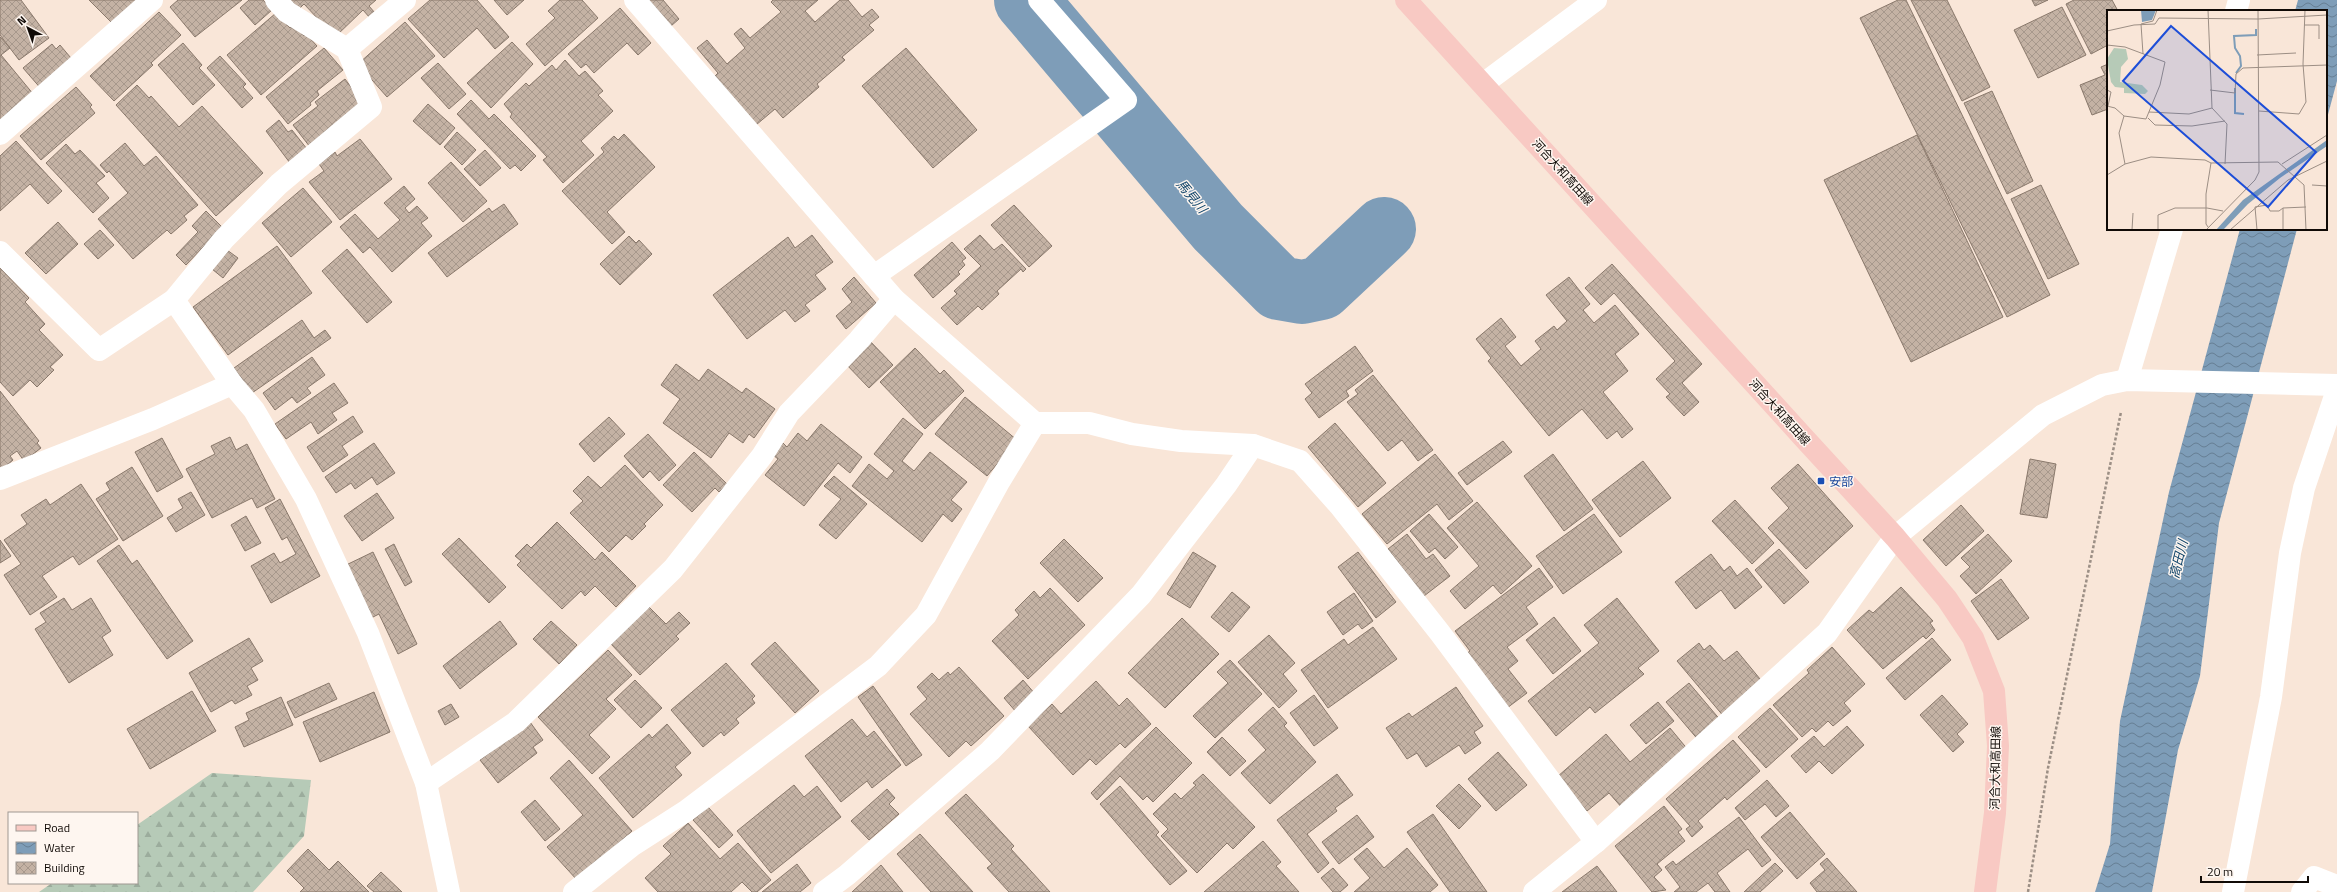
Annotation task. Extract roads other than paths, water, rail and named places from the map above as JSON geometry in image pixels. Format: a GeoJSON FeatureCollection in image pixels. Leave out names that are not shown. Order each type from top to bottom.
{"type":"FeatureCollection","features":[{"type":"Feature","properties":{"kind":"main road","name":"河合大和高田線"},"geometry":{"type":"LineString","coordinates":[[1406,0],[1802,437],[1895,537],[1947,599],[1973,638],[1994,690],[1998,753],[1995,812],[1985,892]]}},
{"type":"Feature","properties":{"kind":"street"},"geometry":{"type":"LineString","coordinates":[[0,134],[152,0]]}},
{"type":"Feature","properties":{"kind":"street"},"geometry":{"type":"LineString","coordinates":[[0,252],[99,350],[174,300],[224,239],[280,184],[371,107],[347,49],[287,12],[276,0]]}},
{"type":"Feature","properties":{"kind":"street"},"geometry":{"type":"LineString","coordinates":[[347,49],[405,0]]}},
{"type":"Feature","properties":{"kind":"street"},"geometry":{"type":"LineString","coordinates":[[635,0],[894,299],[1035,423],[1089,423],[1132,434],[1174,440],[1253,444],[1300,461],[1340,506],[1440,633],[1596,842]]}},
{"type":"Feature","properties":{"kind":"street"},"geometry":{"type":"LineString","coordinates":[[874,276],[1118,106],[1039,0]]}},
{"type":"Feature","properties":{"kind":"street"},"geometry":{"type":"LineString","coordinates":[[1483,84],[1596,0]]}},
{"type":"Feature","properties":{"kind":"street"},"geometry":{"type":"LineString","coordinates":[[2236,10],[2239,0]]}},
{"type":"Feature","properties":{"kind":"street"},"geometry":{"type":"LineString","coordinates":[[2136,379],[2172,230]]}},
{"type":"Feature","properties":{"kind":"street"},"geometry":{"type":"LineString","coordinates":[[426,783],[516,722],[673,569],[762,456],[788,413],[859,340],[894,299]]}},
{"type":"Feature","properties":{"kind":"street"},"geometry":{"type":"LineString","coordinates":[[174,300],[232,384],[254,410],[306,499],[368,633],[426,783],[450,892]]}},
{"type":"Feature","properties":{"kind":"street"},"geometry":{"type":"LineString","coordinates":[[1534,892],[1596,842],[1827,633],[1895,537],[2043,415],[2102,385],[2136,379],[2331,387],[2304,488],[2290,553],[2271,697],[2232,892]]}},
{"type":"Feature","properties":{"kind":"street"},"geometry":{"type":"LineString","coordinates":[[0,479],[153,419],[232,384]]}},
{"type":"Feature","properties":{"kind":"street"},"geometry":{"type":"LineString","coordinates":[[574,892],[633,845],[686,811],[878,666],[926,615],[999,482],[1035,423]]}},
{"type":"Feature","properties":{"kind":"street"},"geometry":{"type":"LineString","coordinates":[[824,892],[847,875],[990,751],[1141,595],[1226,485],[1253,444]]}},
{"type":"Feature","properties":{"kind":"street"},"geometry":{"type":"LineString","coordinates":[[2302,892],[2314,877],[2337,886]]}},
{"type":"Feature","properties":{"kind":"water"},"geometry":{"type":"Polygon","coordinates":[[[2298,0],[2337,0],[2337,81],[2327,118],[2327,10],[2295,10],[2298,0]]]}},
{"type":"Feature","properties":{"kind":"water","name":"高田川"},"geometry":{"type":"Polygon","coordinates":[[[2240,230],[2297,230],[2219,523],[2200,676],[2178,750],[2152,892],[2095,892],[2110,844],[2120,721],[2169,492],[2240,230]]]}},
{"type":"Feature","properties":{"kind":"waterway","name":"馬見川"},"geometry":{"type":"LineString","coordinates":[[1026,0],[1218,227],[1279,288],[1302,292],[1321,288],[1384,229]]}},
{"type":"Feature","properties":{"kind":"place","name":"安部"},"geometry":{"type":"Point","coordinates":[1821,481]}}]}
